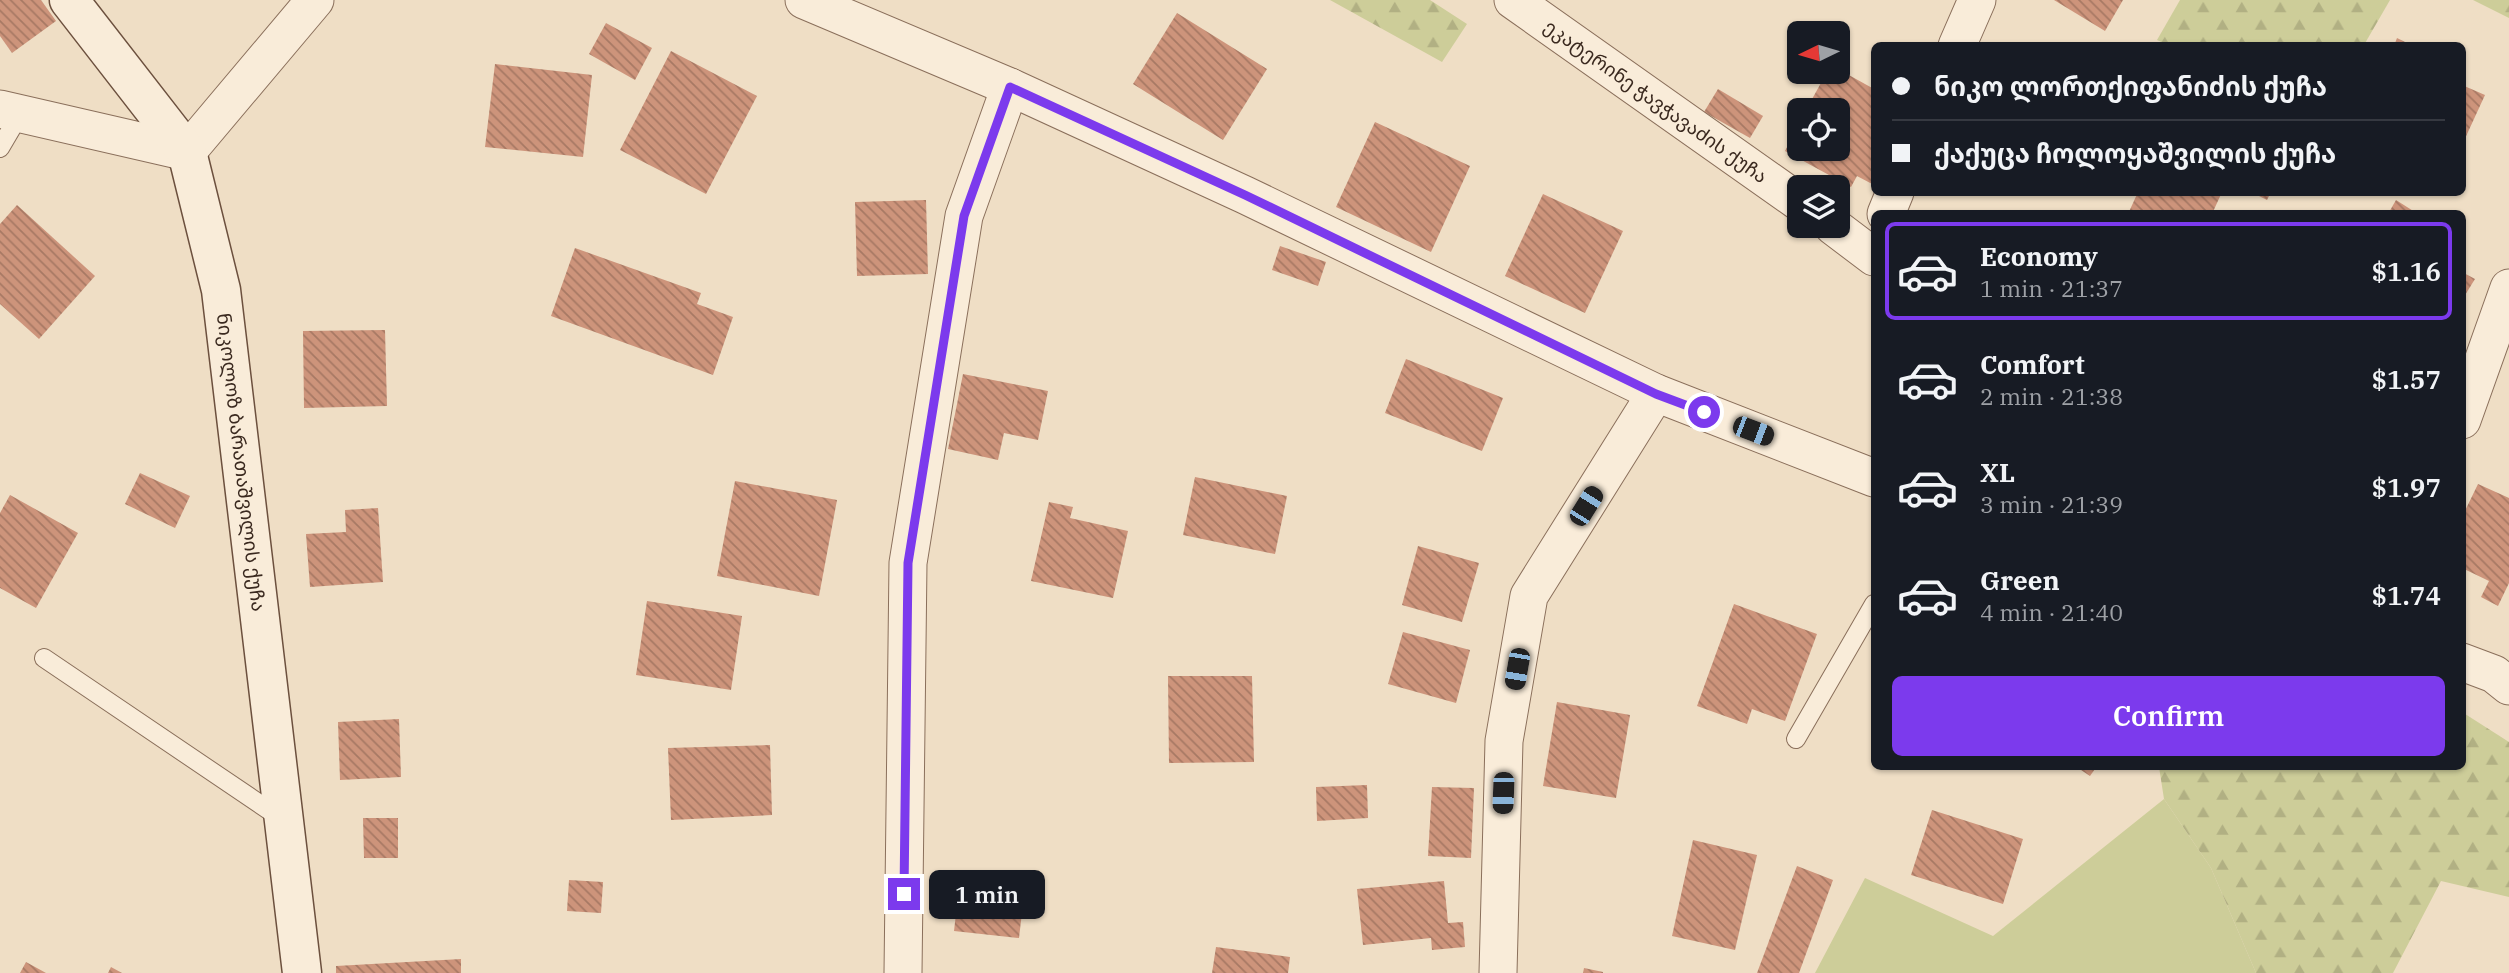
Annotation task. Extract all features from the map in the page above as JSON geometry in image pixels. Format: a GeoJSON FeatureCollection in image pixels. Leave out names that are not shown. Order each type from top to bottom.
{"type":"FeatureCollection","features":[{"type":"Feature","properties":{"kind":"main road"},"geometry":{"type":"LineString","coordinates":[[69,0],[187,152]]}},
{"type":"Feature","properties":{"kind":"main road","name":"ნიკოლოზ ბარათაშვილის ქუჩა"},"geometry":{"type":"LineString","coordinates":[[187,152],[221,290],[302,973]]}},
{"type":"Feature","properties":{"kind":"street"},"geometry":{"type":"LineString","coordinates":[[10,111],[187,152],[315,0]]}},
{"type":"Feature","properties":{"kind":"street"},"geometry":{"type":"LineString","coordinates":[[804,0],[1010,87],[1245,195],[1656,394],[1871,477]]}},
{"type":"Feature","properties":{"kind":"street","name":"ეკატერინე ჭავჭავაძის ქუჩა"},"geometry":{"type":"LineString","coordinates":[[1513,0],[1787,194]]}},
{"type":"Feature","properties":{"kind":"street"},"geometry":{"type":"LineString","coordinates":[[1959,42],[1977,0]]}},
{"type":"Feature","properties":{"kind":"street"},"geometry":{"type":"LineString","coordinates":[[903,973],[908,563],[964,216],[1010,87]]}},
{"type":"Feature","properties":{"kind":"street"},"geometry":{"type":"LineString","coordinates":[[1850,237],[1871,250]]}},
{"type":"Feature","properties":{"kind":"street"},"geometry":{"type":"LineString","coordinates":[[2466,409],[2509,288]]}},
{"type":"Feature","properties":{"kind":"street"},"geometry":{"type":"LineString","coordinates":[[1498,973],[1504,741],[1529,596],[1656,394]]}},
{"type":"Feature","properties":{"kind":"street"},"geometry":{"type":"LineString","coordinates":[[2466,664],[2494,674],[2509,686]]}},
{"type":"Feature","properties":{"kind":"lane"},"geometry":{"type":"LineString","coordinates":[[0,148],[10,111]]}},
{"type":"Feature","properties":{"kind":"lane"},"geometry":{"type":"LineString","coordinates":[[1796,738],[1871,609]]}},
{"type":"Feature","properties":{"kind":"lane"},"geometry":{"type":"LineString","coordinates":[[44,658],[285,821]]}},
{"type":"Feature","properties":{"kind":"green space"},"geometry":{"type":"Polygon","coordinates":[[[1330,0],[1430,0],[1467,24],[1442,62],[1330,0]]]}},
{"type":"Feature","properties":{"kind":"green space"},"geometry":{"type":"Polygon","coordinates":[[[2180,0],[2390,0],[2366,42],[2157,40],[2180,0]]]}},
{"type":"Feature","properties":{"kind":"green space"},"geometry":{"type":"Polygon","coordinates":[[[2473,0],[2509,0],[2509,18],[2473,0]]]}},
{"type":"Feature","properties":{"kind":"green space"},"geometry":{"type":"Polygon","coordinates":[[[2466,715],[2509,742],[2509,897],[2441,881],[2393,973],[2256,973],[2211,868],[2164,799],[2159,770],[2466,770],[2466,715]]]}},
{"type":"Feature","properties":{"kind":"green space"},"geometry":{"type":"Polygon","coordinates":[[[2164,799],[2211,868],[2256,973],[1815,973],[1865,878],[1993,936],[2164,799]]]}},
{"type":"Feature","properties":{"kind":"building"},"geometry":{"type":"Polygon","coordinates":[[[0,0],[41,0],[56,21],[12,53],[0,36],[0,0]]]}},
{"type":"Feature","properties":{"kind":"building"},"geometry":{"type":"Polygon","coordinates":[[[2054,0],[2123,0],[2105,31],[2054,0]]]}},
{"type":"Feature","properties":{"kind":"building"},"geometry":{"type":"Polygon","coordinates":[[[1177,13],[1267,69],[1223,140],[1133,84],[1177,13]]]}},
{"type":"Feature","properties":{"kind":"building"},"geometry":{"type":"Polygon","coordinates":[[[606,23],[652,48],[635,80],[589,54],[606,23]]]}},
{"type":"Feature","properties":{"kind":"building"},"geometry":{"type":"Polygon","coordinates":[[[671,51],[757,96],[706,194],[620,150],[671,51]]]}},
{"type":"Feature","properties":{"kind":"building"},"geometry":{"type":"Polygon","coordinates":[[[495,64],[592,75],[583,157],[485,147],[495,64]]]}},
{"type":"Feature","properties":{"kind":"building"},"geometry":{"type":"Polygon","coordinates":[[[1850,76],[1871,87],[1871,183],[1857,176],[1851,187],[1850,175],[1829,175],[1803,161],[1850,161],[1850,98],[1813,98],[1820,84],[1850,84],[1850,76]]]}},
{"type":"Feature","properties":{"kind":"building"},"geometry":{"type":"Polygon","coordinates":[[[2466,87],[2485,95],[2466,136],[2466,87]]]}},
{"type":"Feature","properties":{"kind":"building"},"geometry":{"type":"Polygon","coordinates":[[[1718,89],[1763,116],[1750,138],[1704,112],[1718,89]]]}},
{"type":"Feature","properties":{"kind":"building"},"geometry":{"type":"Polygon","coordinates":[[[1375,122],[1470,166],[1431,252],[1336,207],[1375,122]]]}},
{"type":"Feature","properties":{"kind":"building"},"geometry":{"type":"Polygon","coordinates":[[[1543,194],[1623,231],[1585,313],[1505,276],[1543,194]]]}},
{"type":"Feature","properties":{"kind":"building"},"geometry":{"type":"Polygon","coordinates":[[[2136,196],[2220,196],[2214,210],[2130,210],[2136,196]]]}},
{"type":"Feature","properties":{"kind":"building"},"geometry":{"type":"Polygon","coordinates":[[[926,200],[928,274],[857,276],[855,202],[926,200]]]}},
{"type":"Feature","properties":{"kind":"building"},"geometry":{"type":"Polygon","coordinates":[[[2396,200],[2412,210],[2390,210],[2396,200]]]}},
{"type":"Feature","properties":{"kind":"building"},"geometry":{"type":"Polygon","coordinates":[[[17,205],[95,276],[39,339],[0,304],[0,224],[17,205]]]}},
{"type":"Feature","properties":{"kind":"building"},"geometry":{"type":"Polygon","coordinates":[[[1280,246],[1326,262],[1318,286],[1272,270],[1280,246]]]}},
{"type":"Feature","properties":{"kind":"building"},"geometry":{"type":"Polygon","coordinates":[[[575,248],[701,293],[697,304],[733,317],[713,375],[551,316],[575,248]]]}},
{"type":"Feature","properties":{"kind":"building"},"geometry":{"type":"Polygon","coordinates":[[[2466,274],[2475,279],[2466,294],[2466,274]]]}},
{"type":"Feature","properties":{"kind":"building"},"geometry":{"type":"Polygon","coordinates":[[[385,330],[387,406],[304,408],[303,331],[385,330]]]}},
{"type":"Feature","properties":{"kind":"building"},"geometry":{"type":"Polygon","coordinates":[[[1406,359],[1503,398],[1482,451],[1385,413],[1406,359]]]}},
{"type":"Feature","properties":{"kind":"building"},"geometry":{"type":"Polygon","coordinates":[[[963,374],[1048,391],[1038,440],[1004,433],[998,460],[948,449],[963,374]]]}},
{"type":"Feature","properties":{"kind":"building"},"geometry":{"type":"Polygon","coordinates":[[[140,473],[190,496],[175,528],[125,504],[140,473]]]}},
{"type":"Feature","properties":{"kind":"building"},"geometry":{"type":"Polygon","coordinates":[[[1195,477],[1287,496],[1275,554],[1183,535],[1195,477]]]}},
{"type":"Feature","properties":{"kind":"building"},"geometry":{"type":"Polygon","coordinates":[[[735,481],[837,500],[819,596],[717,576],[735,481]]]}},
{"type":"Feature","properties":{"kind":"building"},"geometry":{"type":"Polygon","coordinates":[[[2478,484],[2509,498],[2509,583],[2498,606],[2481,597],[2489,581],[2466,570],[2466,509],[2478,484]]]}},
{"type":"Feature","properties":{"kind":"building"},"geometry":{"type":"Polygon","coordinates":[[[10,495],[78,533],[36,608],[0,588],[0,513],[10,495]]]}},
{"type":"Feature","properties":{"kind":"building"},"geometry":{"type":"Polygon","coordinates":[[[1049,502],[1073,507],[1070,518],[1128,531],[1113,598],[1031,581],[1049,502]]]}},
{"type":"Feature","properties":{"kind":"building"},"geometry":{"type":"Polygon","coordinates":[[[378,508],[383,582],[310,587],[306,534],[346,532],[345,510],[378,508]]]}},
{"type":"Feature","properties":{"kind":"building"},"geometry":{"type":"Polygon","coordinates":[[[1418,546],[1479,563],[1462,622],[1402,605],[1418,546]]]}},
{"type":"Feature","properties":{"kind":"building"},"geometry":{"type":"Polygon","coordinates":[[[647,601],[742,616],[731,690],[636,675],[647,601]]]}},
{"type":"Feature","properties":{"kind":"building"},"geometry":{"type":"Polygon","coordinates":[[[1734,604],[1817,634],[1785,721],[1752,709],[1747,724],[1697,706],[1734,604]]]}},
{"type":"Feature","properties":{"kind":"building"},"geometry":{"type":"Polygon","coordinates":[[[1403,632],[1470,650],[1456,703],[1388,684],[1403,632]]]}},
{"type":"Feature","properties":{"kind":"building"},"geometry":{"type":"Polygon","coordinates":[[[1168,676],[1252,676],[1254,762],[1169,763],[1168,676]]]}},
{"type":"Feature","properties":{"kind":"building"},"geometry":{"type":"Polygon","coordinates":[[[1557,702],[1630,715],[1616,798],[1543,786],[1557,702]]]}},
{"type":"Feature","properties":{"kind":"building"},"geometry":{"type":"Polygon","coordinates":[[[399,719],[401,777],[340,780],[338,722],[399,719]]]}},
{"type":"Feature","properties":{"kind":"building"},"geometry":{"type":"Polygon","coordinates":[[[770,745],[772,815],[671,820],[668,748],[770,745]]]}},
{"type":"Feature","properties":{"kind":"building"},"geometry":{"type":"Polygon","coordinates":[[[2081,770],[2094,770],[2090,776],[2081,770]]]}},
{"type":"Feature","properties":{"kind":"building"},"geometry":{"type":"Polygon","coordinates":[[[1367,785],[1368,818],[1317,821],[1316,787],[1367,785]]]}},
{"type":"Feature","properties":{"kind":"building"},"geometry":{"type":"Polygon","coordinates":[[[1432,787],[1474,788],[1471,858],[1428,856],[1432,787]]]}},
{"type":"Feature","properties":{"kind":"building"},"geometry":{"type":"Polygon","coordinates":[[[1932,810],[2023,839],[2003,904],[1911,875],[1932,810]]]}},
{"type":"Feature","properties":{"kind":"building"},"geometry":{"type":"Polygon","coordinates":[[[363,818],[398,818],[398,858],[364,858],[363,818]]]}},
{"type":"Feature","properties":{"kind":"building"},"geometry":{"type":"Polygon","coordinates":[[[1693,840],[1757,855],[1735,950],[1672,936],[1693,840]]]}},
{"type":"Feature","properties":{"kind":"building"},"geometry":{"type":"Polygon","coordinates":[[[1797,866],[1833,880],[1799,973],[1757,973],[1797,866]]]}},
{"type":"Feature","properties":{"kind":"building"},"geometry":{"type":"Polygon","coordinates":[[[961,871],[1026,878],[1019,938],[954,931],[961,871]]]}},
{"type":"Feature","properties":{"kind":"building"},"geometry":{"type":"Polygon","coordinates":[[[569,880],[603,882],[601,913],[567,911],[569,880]]]}},
{"type":"Feature","properties":{"kind":"building"},"geometry":{"type":"Polygon","coordinates":[[[1444,881],[1448,923],[1463,922],[1465,947],[1432,950],[1431,938],[1363,945],[1357,889],[1444,881]]]}},
{"type":"Feature","properties":{"kind":"building"},"geometry":{"type":"Polygon","coordinates":[[[1216,947],[1290,957],[1288,973],[1212,973],[1216,947]]]}},
{"type":"Feature","properties":{"kind":"building"},"geometry":{"type":"Polygon","coordinates":[[[461,959],[461,973],[336,973],[336,966],[461,959]]]}},
{"type":"Feature","properties":{"kind":"building"},"geometry":{"type":"Polygon","coordinates":[[[26,962],[46,973],[20,973],[26,962]]]}},
{"type":"Feature","properties":{"kind":"building"},"geometry":{"type":"Polygon","coordinates":[[[111,967],[122,973],[108,973],[111,967]]]}},
{"type":"Feature","properties":{"kind":"building"},"geometry":{"type":"Polygon","coordinates":[[[1584,968],[1603,972],[1603,973],[1583,973],[1584,968]]]}},
{"type":"Feature","properties":{"kind":"route"},"geometry":{"type":"LineString","coordinates":[[904,894],[908,563],[964,216],[1010,87],[1245,195],[1656,394],[1704,412]]}}]}
